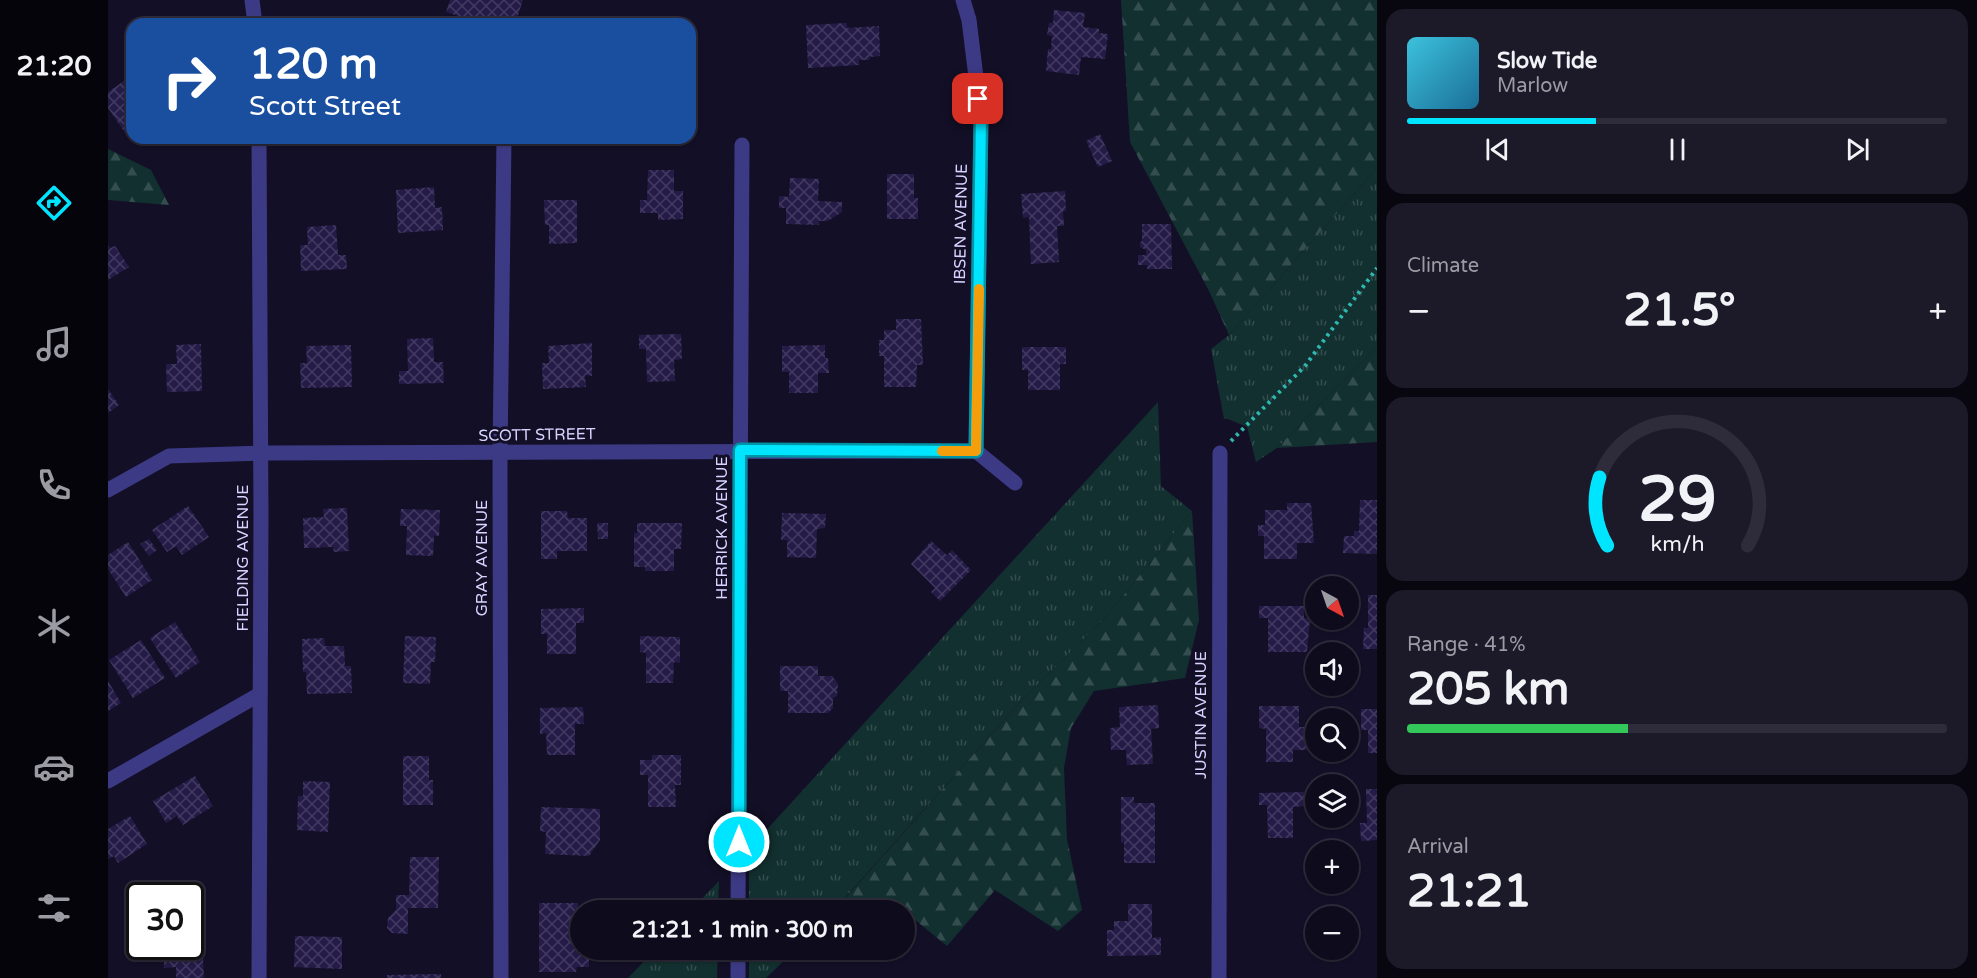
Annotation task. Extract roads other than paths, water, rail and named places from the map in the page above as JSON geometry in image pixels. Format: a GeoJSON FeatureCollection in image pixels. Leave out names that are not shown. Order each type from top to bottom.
{"type":"FeatureCollection","features":[{"type":"Feature","properties":{"kind":"street"},"geometry":{"type":"LineString","coordinates":[[252,0],[254,18]]}},
{"type":"Feature","properties":{"kind":"street","name":"IBSEN AVENUE"},"geometry":{"type":"LineString","coordinates":[[963,0],[969,20],[981,118],[976,451]]}},
{"type":"Feature","properties":{"kind":"street","name":"FIELDING AVENUE"},"geometry":{"type":"LineString","coordinates":[[259,144],[261,453],[259,978]]}},
{"type":"Feature","properties":{"kind":"street","name":"GRAY AVENUE"},"geometry":{"type":"LineString","coordinates":[[501,978],[500,453],[504,144]]}},
{"type":"Feature","properties":{"kind":"street","name":"HERRICK AVENUE"},"geometry":{"type":"LineString","coordinates":[[738,900],[742,145]]}},
{"type":"Feature","properties":{"kind":"street","name":"JUSTIN AVENUE"},"geometry":{"type":"LineString","coordinates":[[1219,978],[1224,449]]}},
{"type":"Feature","properties":{"kind":"street","name":"SCOTT STREET"},"geometry":{"type":"LineString","coordinates":[[108,490],[169,456],[261,453],[740,450],[976,451]]}},
{"type":"Feature","properties":{"kind":"street"},"geometry":{"type":"LineString","coordinates":[[976,451],[1015,483]]}},
{"type":"Feature","properties":{"kind":"street"},"geometry":{"type":"LineString","coordinates":[[108,781],[260,694]]}},
{"type":"Feature","properties":{"kind":"street"},"geometry":{"type":"LineString","coordinates":[[738,960],[738,978]]}}]}
